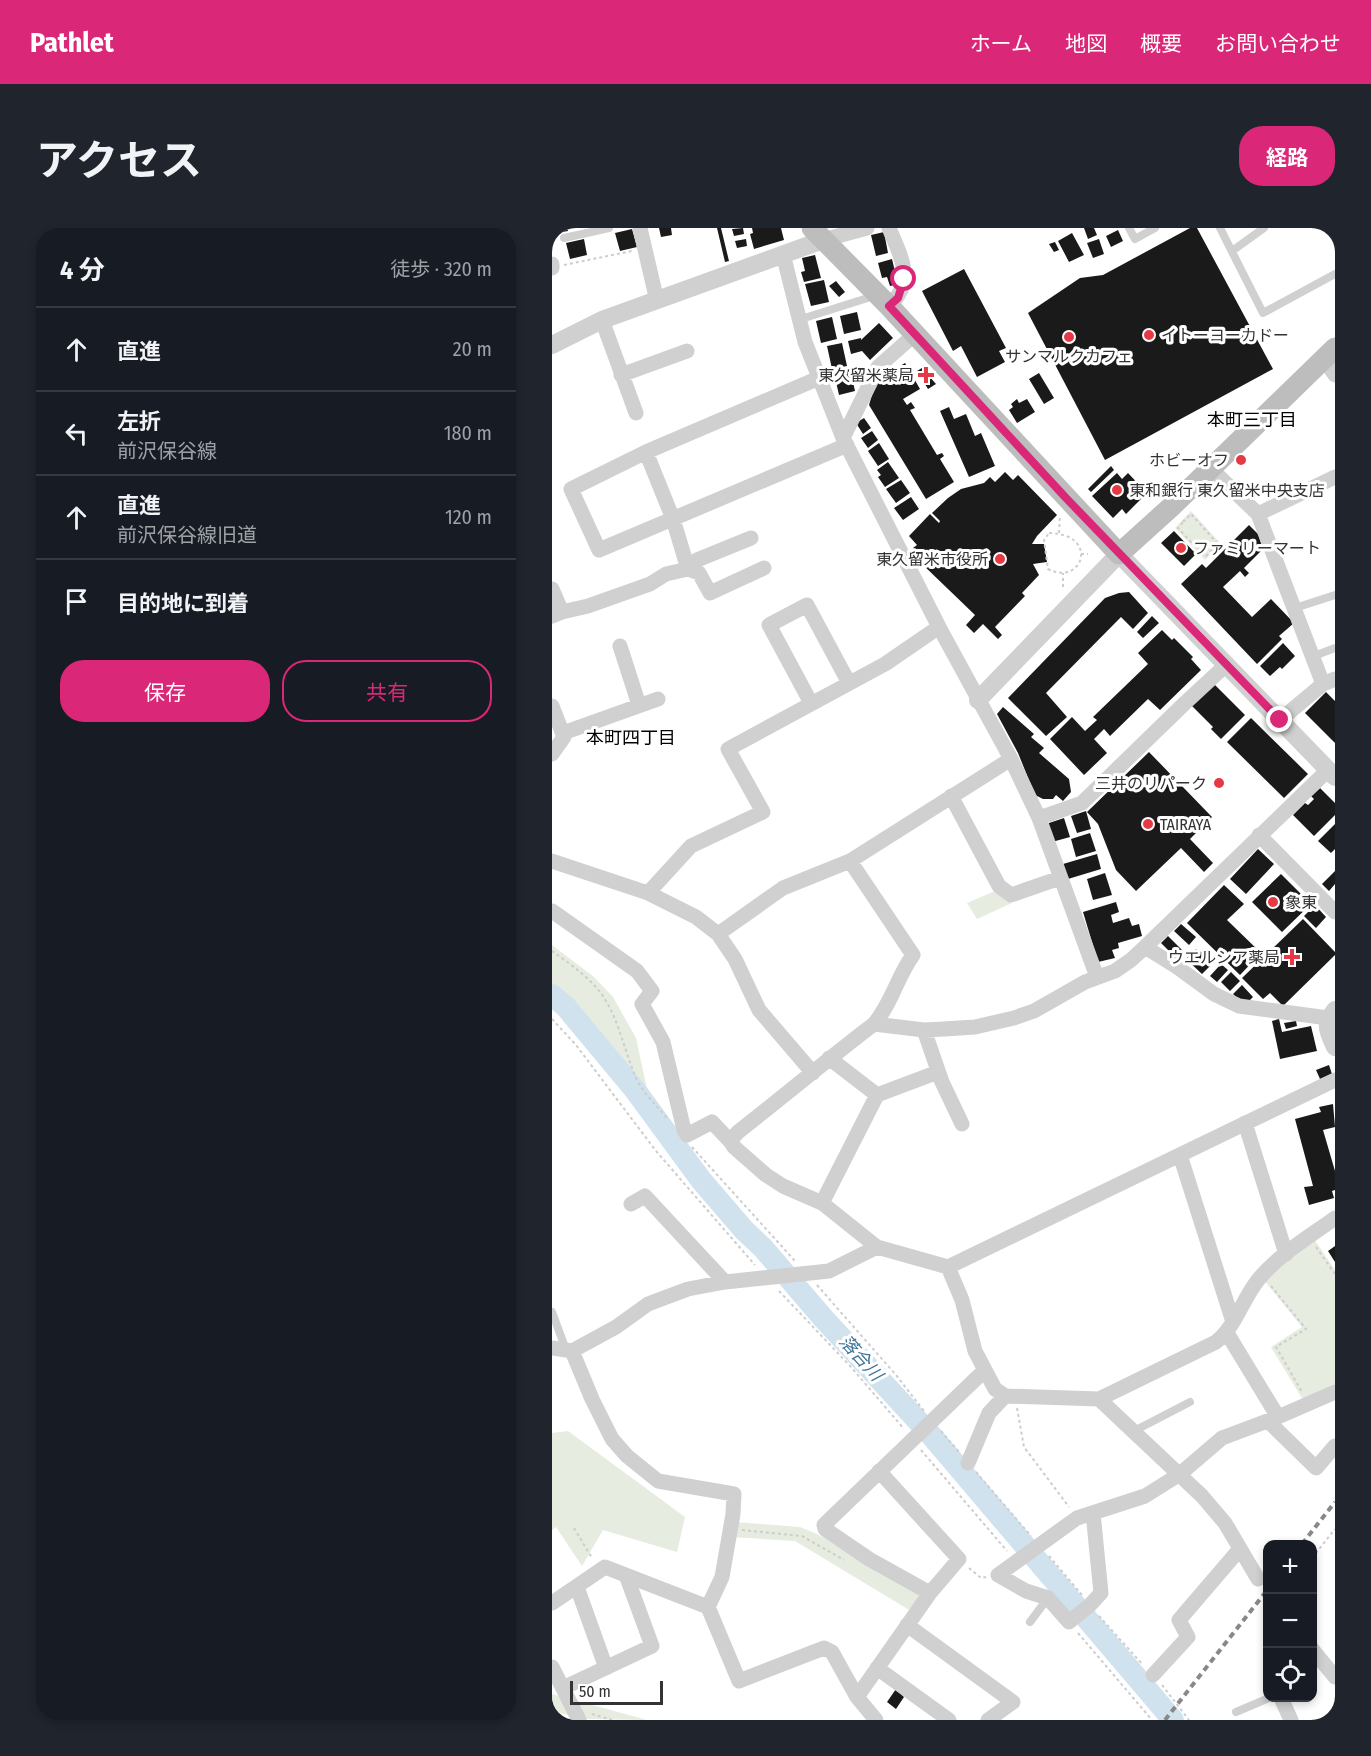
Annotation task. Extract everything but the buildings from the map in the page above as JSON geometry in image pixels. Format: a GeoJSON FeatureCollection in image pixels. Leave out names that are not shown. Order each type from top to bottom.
{"type":"FeatureCollection","features":[{"type":"Feature","properties":{"kind":"main road"},"geometry":{"type":"LineString","coordinates":[[817,234],[883,301],[1119,554],[1210,468],[1331,361]]}},
{"type":"Feature","properties":{"kind":"street"},"geometry":{"type":"LineString","coordinates":[[640,228],[657,301]]}},
{"type":"Feature","properties":{"kind":"street"},"geometry":{"type":"LineString","coordinates":[[552,345],[602,320],[783,255],[817,234],[867,228]]}},
{"type":"Feature","properties":{"kind":"street"},"geometry":{"type":"LineString","coordinates":[[883,301],[898,298],[905,270],[889,228]]}},
{"type":"Feature","properties":{"kind":"street"},"geometry":{"type":"LineString","coordinates":[[783,255],[798,320],[845,441],[939,627],[1011,759],[1038,818],[1098,977]]}},
{"type":"Feature","properties":{"kind":"street"},"geometry":{"type":"LineString","coordinates":[[602,320],[636,413]]}},
{"type":"Feature","properties":{"kind":"street"},"geometry":{"type":"LineString","coordinates":[[819,378],[646,452],[571,489],[599,550],[845,441],[878,367],[914,335]]}},
{"type":"Feature","properties":{"kind":"street"},"geometry":{"type":"LineString","coordinates":[[621,375],[687,351]]}},
{"type":"Feature","properties":{"kind":"street"},"geometry":{"type":"LineString","coordinates":[[646,452],[673,519],[688,569]]}},
{"type":"Feature","properties":{"kind":"street"},"geometry":{"type":"LineString","coordinates":[[1210,468],[1258,514],[1314,656],[1329,682],[1280,720]]}},
{"type":"Feature","properties":{"kind":"street"},"geometry":{"type":"LineString","coordinates":[[1258,514],[1335,477]]}},
{"type":"Feature","properties":{"kind":"street"},"geometry":{"type":"LineString","coordinates":[[552,589],[557,614],[588,606],[650,584],[666,574],[688,569],[697,561],[752,538]]}},
{"type":"Feature","properties":{"kind":"street"},"geometry":{"type":"LineString","coordinates":[[874,1024],[924,1030],[975,1026],[1014,1018],[1034,1011],[1085,982],[1115,971],[1145,947],[1259,835],[1331,773],[1119,554],[978,700]]}},
{"type":"Feature","properties":{"kind":"street"},"geometry":{"type":"LineString","coordinates":[[688,569],[699,573],[710,593],[764,568]]}},
{"type":"Feature","properties":{"kind":"street"},"geometry":{"type":"LineString","coordinates":[[811,703],[770,625],[807,605],[849,683]]}},
{"type":"Feature","properties":{"kind":"street"},"geometry":{"type":"LineString","coordinates":[[648,892],[691,846],[763,812],[728,749],[885,664],[939,627]]}},
{"type":"Feature","properties":{"kind":"street"},"geometry":{"type":"LineString","coordinates":[[620,646],[639,705]]}},
{"type":"Feature","properties":{"kind":"street"},"geometry":{"type":"LineString","coordinates":[[1038,818],[1082,803],[1226,665]]}},
{"type":"Feature","properties":{"kind":"street"},"geometry":{"type":"LineString","coordinates":[[563,733],[658,699]]}},
{"type":"Feature","properties":{"kind":"street"},"geometry":{"type":"LineString","coordinates":[[552,706],[564,737],[552,754]]}},
{"type":"Feature","properties":{"kind":"street"},"geometry":{"type":"LineString","coordinates":[[718,934],[783,888],[850,861],[1011,759]]}},
{"type":"Feature","properties":{"kind":"street"},"geometry":{"type":"LineString","coordinates":[[951,796],[999,886],[1011,895],[1060,878]]}},
{"type":"Feature","properties":{"kind":"street"},"geometry":{"type":"LineString","coordinates":[[1259,835],[1335,912]]}},
{"type":"Feature","properties":{"kind":"street"},"geometry":{"type":"LineString","coordinates":[[552,861],[648,892],[696,917],[718,934],[735,959],[759,1010],[813,1072]]}},
{"type":"Feature","properties":{"kind":"street"},"geometry":{"type":"LineString","coordinates":[[730,1141],[829,1058],[874,1024],[892,997],[913,955],[850,861]]}},
{"type":"Feature","properties":{"kind":"street"},"geometry":{"type":"LineString","coordinates":[[552,911],[637,971],[651,991],[642,1004],[663,1042],[687,1135],[712,1122],[734,1147],[766,1175],[783,1186],[822,1203],[877,1247],[948,1267],[1335,1080]]}},
{"type":"Feature","properties":{"kind":"street"},"geometry":{"type":"LineString","coordinates":[[1145,947],[1214,994],[1239,1006],[1331,1014],[1327,1030],[1335,1047]]}},
{"type":"Feature","properties":{"kind":"street"},"geometry":{"type":"LineString","coordinates":[[924,1030],[939,1072],[962,1124]]}},
{"type":"Feature","properties":{"kind":"street"},"geometry":{"type":"LineString","coordinates":[[829,1058],[877,1095]]}},
{"type":"Feature","properties":{"kind":"street"},"geometry":{"type":"LineString","coordinates":[[822,1203],[877,1095],[939,1072]]}},
{"type":"Feature","properties":{"kind":"street"},"geometry":{"type":"LineString","coordinates":[[1245,1123],[1286,1254]]}},
{"type":"Feature","properties":{"kind":"street"},"geometry":{"type":"LineString","coordinates":[[1180,1155],[1230,1327],[1274,1420],[1316,1468],[1335,1446]]}},
{"type":"Feature","properties":{"kind":"street"},"geometry":{"type":"LineString","coordinates":[[631,1204],[645,1196],[725,1282]]}},
{"type":"Feature","properties":{"kind":"street"},"geometry":{"type":"LineString","coordinates":[[948,1267],[962,1300],[975,1351],[995,1389],[1010,1396],[1099,1399],[1216,1342],[1230,1327],[1258,1281],[1286,1254],[1335,1218]]}},
{"type":"Feature","properties":{"kind":"street"},"geometry":{"type":"LineString","coordinates":[[708,1607],[722,1576],[734,1494],[658,1481],[627,1456],[612,1439],[583,1379],[563,1350],[616,1327],[648,1304],[688,1289],[725,1282],[829,1271],[877,1247]]}},
{"type":"Feature","properties":{"kind":"street"},"geometry":{"type":"LineString","coordinates":[[930,1593],[869,1559],[825,1529],[824,1525],[985,1370]]}},
{"type":"Feature","properties":{"kind":"street"},"geometry":{"type":"LineString","coordinates":[[1093,1513],[1101,1593],[1070,1621],[1048,1598],[1026,1591],[998,1575],[1077,1518],[1145,1496],[1180,1474],[1222,1438],[1274,1420],[1335,1392]]}},
{"type":"Feature","properties":{"kind":"street"},"geometry":{"type":"LineString","coordinates":[[968,1463],[989,1413],[1010,1396]]}},
{"type":"Feature","properties":{"kind":"street"},"geometry":{"type":"LineString","coordinates":[[1099,1399],[1180,1474],[1225,1522],[1239,1550],[1258,1579]]}},
{"type":"Feature","properties":{"kind":"street"},"geometry":{"type":"LineString","coordinates":[[857,1696],[930,1593],[960,1559],[879,1471]]}},
{"type":"Feature","properties":{"kind":"street"},"geometry":{"type":"LineString","coordinates":[[1153,1675],[1188,1637],[1179,1620],[1239,1550]]}},
{"type":"Feature","properties":{"kind":"street"},"geometry":{"type":"LineString","coordinates":[[552,1603],[605,1567],[708,1607],[739,1681],[824,1648],[832,1652],[857,1696],[876,1720]]}},
{"type":"Feature","properties":{"kind":"street"},"geometry":{"type":"LineString","coordinates":[[563,1688],[652,1646],[626,1575]]}},
{"type":"Feature","properties":{"kind":"street"},"geometry":{"type":"LineString","coordinates":[[577,1587],[606,1668]]}},
{"type":"Feature","properties":{"kind":"street"},"geometry":{"type":"LineString","coordinates":[[907,1625],[1013,1702],[987,1720]]}},
{"type":"Feature","properties":{"kind":"street"},"geometry":{"type":"LineString","coordinates":[[552,1667],[563,1688],[584,1716]]}},
{"type":"Feature","properties":{"kind":"street"},"geometry":{"type":"LineString","coordinates":[[1319,1667],[1335,1677]]}},
{"type":"Feature","properties":{"kind":"street"},"geometry":{"type":"LineString","coordinates":[[877,1668],[949,1720]]}},
{"type":"Feature","properties":{"kind":"street"},"geometry":{"type":"LineString","coordinates":[[1283,1702],[1291,1720]]}},
{"type":"Feature","properties":{"kind":"lane"},"geometry":{"type":"LineString","coordinates":[[564,238],[609,228]]}},
{"type":"Feature","properties":{"kind":"lane"},"geometry":{"type":"LineString","coordinates":[[1129,228],[1135,239],[1155,228]]}},
{"type":"Feature","properties":{"kind":"lane"},"geometry":{"type":"LineString","coordinates":[[1220,228],[1263,313],[1335,274]]}},
{"type":"Feature","properties":{"kind":"lane"},"geometry":{"type":"LineString","coordinates":[[1232,251],[1264,228]]}},
{"type":"Feature","properties":{"kind":"lane"},"geometry":{"type":"LineString","coordinates":[[798,320],[883,301]]}},
{"type":"Feature","properties":{"kind":"lane"},"geometry":{"type":"LineString","coordinates":[[1295,608],[1335,595]]}},
{"type":"Feature","properties":{"kind":"lane"},"geometry":{"type":"LineString","coordinates":[[1314,656],[1335,648]]}},
{"type":"Feature","properties":{"kind":"lane"},"geometry":{"type":"LineString","coordinates":[[552,1312],[563,1350]]}},
{"type":"Feature","properties":{"kind":"lane"},"geometry":{"type":"LineString","coordinates":[[1134,1431],[1190,1402]]}},
{"type":"Feature","properties":{"kind":"lane"},"geometry":{"type":"LineString","coordinates":[[1030,1622],[1048,1598]]}},
{"type":"Feature","properties":{"kind":"lane"},"geometry":{"type":"LineString","coordinates":[[1236,1712],[1263,1701]]}},
{"type":"Feature","properties":{"kind":"path"},"geometry":{"type":"LineString","coordinates":[[552,266],[645,248]]}},
{"type":"Feature","properties":{"kind":"path"},"geometry":{"type":"LineString","coordinates":[[1059,533],[1061,511]]}},
{"type":"Feature","properties":{"kind":"path"},"geometry":{"type":"LineString","coordinates":[[1191,514],[1218,544],[1205,557],[1178,528],[1184,521],[1191,514]]}},
{"type":"Feature","properties":{"kind":"path"},"geometry":{"type":"LineString","coordinates":[[1178,516],[1184,521]]}},
{"type":"Feature","properties":{"kind":"path"},"geometry":{"type":"LineString","coordinates":[[1049,533],[1059,533],[1070,536],[1077,542],[1081,554],[1079,564],[1071,571],[1064,573],[1055,573],[1048,569],[1044,540],[1049,533]]}},
{"type":"Feature","properties":{"kind":"path"},"geometry":{"type":"LineString","coordinates":[[1081,554],[1088,554]]}},
{"type":"Feature","properties":{"kind":"path"},"geometry":{"type":"LineString","coordinates":[[1063,586],[1064,573]]}},
{"type":"Feature","properties":{"kind":"path"},"geometry":{"type":"LineString","coordinates":[[552,951],[588,980],[606,999],[643,1089],[673,1125]]}},
{"type":"Feature","properties":{"kind":"path"},"geometry":{"type":"LineString","coordinates":[[552,1019],[576,1045],[656,1151],[851,1366],[1017,1560]]}},
{"type":"Feature","properties":{"kind":"path"},"geometry":{"type":"LineString","coordinates":[[688,1142],[804,1275],[896,1375],[931,1421],[1089,1606],[1169,1693],[1189,1720]]}},
{"type":"Feature","properties":{"kind":"path"},"geometry":{"type":"LineString","coordinates":[[1313,1243],[1335,1274]]}},
{"type":"Feature","properties":{"kind":"path"},"geometry":{"type":"LineString","coordinates":[[1267,1280],[1306,1329],[1276,1347],[1305,1397]]}},
{"type":"Feature","properties":{"kind":"path"},"geometry":{"type":"LineString","coordinates":[[1010,1396],[1024,1447],[1077,1518]]}},
{"type":"Feature","properties":{"kind":"path"},"geometry":{"type":"LineString","coordinates":[[574,1528],[600,1571]]}},
{"type":"Feature","properties":{"kind":"path"},"geometry":{"type":"LineString","coordinates":[[730,1529],[802,1536],[852,1564]]}},
{"type":"Feature","properties":{"kind":"path"},"geometry":{"type":"LineString","coordinates":[[1317,1552],[1335,1529]]}},
{"type":"Feature","properties":{"kind":"path"},"geometry":{"type":"LineString","coordinates":[[960,1559],[981,1578],[998,1575]]}},
{"type":"Feature","properties":{"kind":"path"},"geometry":{"type":"LineString","coordinates":[[1070,1621],[1152,1720]]}},
{"type":"Feature","properties":{"kind":"path"},"geometry":{"type":"LineString","coordinates":[[584,1716],[612,1720]]}},
{"type":"Feature","properties":{"kind":"shaded area"},"geometry":{"type":"Polygon","coordinates":[[[1191,511],[1221,544],[1205,560],[1175,528],[1191,511]]]}},
{"type":"Feature","properties":{"kind":"shaded area"},"geometry":{"type":"Polygon","coordinates":[[[995,891],[1012,903],[977,919],[967,903],[995,891]]]}},
{"type":"Feature","properties":{"kind":"shaded area"},"geometry":{"type":"Polygon","coordinates":[[[552,945],[594,977],[613,997],[636,1038],[647,1089],[639,1095],[566,1007],[552,995],[552,945]]]}},
{"type":"Feature","properties":{"kind":"shaded area"},"geometry":{"type":"Polygon","coordinates":[[[1314,1239],[1335,1270],[1335,1384],[1303,1400],[1271,1347],[1302,1327],[1264,1280],[1314,1239]]]}},
{"type":"Feature","properties":{"kind":"shaded area"},"geometry":{"type":"Polygon","coordinates":[[[568,1431],[685,1517],[677,1552],[603,1530],[582,1566],[556,1527],[552,1530],[552,1433],[568,1431]]]}},
{"type":"Feature","properties":{"kind":"shaded area"},"geometry":{"type":"Polygon","coordinates":[[[735,1522],[800,1527],[924,1591],[911,1611],[795,1541],[732,1537],[735,1522]]]}},
{"type":"Feature","properties":{"kind":"shaded area"},"geometry":{"type":"Polygon","coordinates":[[[552,1694],[647,1720],[584,1719],[552,1711],[552,1694]]]}},
{"type":"Feature","properties":{"kind":"waterway","name":"落合川"},"geometry":{"type":"LineString","coordinates":[[552,995],[566,1007],[635,1090],[701,1180],[930,1434],[1173,1720]]}},
{"type":"Feature","properties":{"kind":"railway"},"geometry":{"type":"LineString","coordinates":[[1305,1540],[1335,1502]]}},
{"type":"Feature","properties":{"kind":"railway"},"geometry":{"type":"LineString","coordinates":[[1165,1720],[1264,1594]]}},
{"type":"Feature","properties":{"kind":"place","name":"イトーヨーカドー"},"geometry":{"type":"Point","coordinates":[1149,335]}},
{"type":"Feature","properties":{"kind":"place","name":"サンマルクカフェ"},"geometry":{"type":"Point","coordinates":[1069,337]}},
{"type":"Feature","properties":{"kind":"place","name":"東久留米薬局"},"geometry":{"type":"Point","coordinates":[926,375]}},
{"type":"Feature","properties":{"kind":"place","name":"ホビーオフ"},"geometry":{"type":"Point","coordinates":[1241,460]}},
{"type":"Feature","properties":{"kind":"place","name":"東和銀行 東久留米中央支店"},"geometry":{"type":"Point","coordinates":[1117,490]}},
{"type":"Feature","properties":{"kind":"place","name":"ファミリーマート"},"geometry":{"type":"Point","coordinates":[1181,548]}},
{"type":"Feature","properties":{"kind":"place","name":"東久留米市役所"},"geometry":{"type":"Point","coordinates":[1000,559]}},
{"type":"Feature","properties":{"kind":"place","name":"三井のリパーク"},"geometry":{"type":"Point","coordinates":[1219,783]}},
{"type":"Feature","properties":{"kind":"place","name":"TAIRAYA"},"geometry":{"type":"Point","coordinates":[1148,824]}},
{"type":"Feature","properties":{"kind":"place","name":"象東"},"geometry":{"type":"Point","coordinates":[1273,902]}},
{"type":"Feature","properties":{"kind":"place","name":"ウエルシア薬局"},"geometry":{"type":"Point","coordinates":[1292,957]}},
{"type":"Feature","properties":{"kind":"district","name":"本町三丁目"},"geometry":{"type":"Point","coordinates":[1252,420]}},
{"type":"Feature","properties":{"kind":"district","name":"本町四丁目"},"geometry":{"type":"Point","coordinates":[631,738]}},
{"type":"Feature","properties":{"kind":"route"},"geometry":{"type":"LineString","coordinates":[[904,279],[898,298],[889,306],[1066,498],[1280,720]]}}]}
